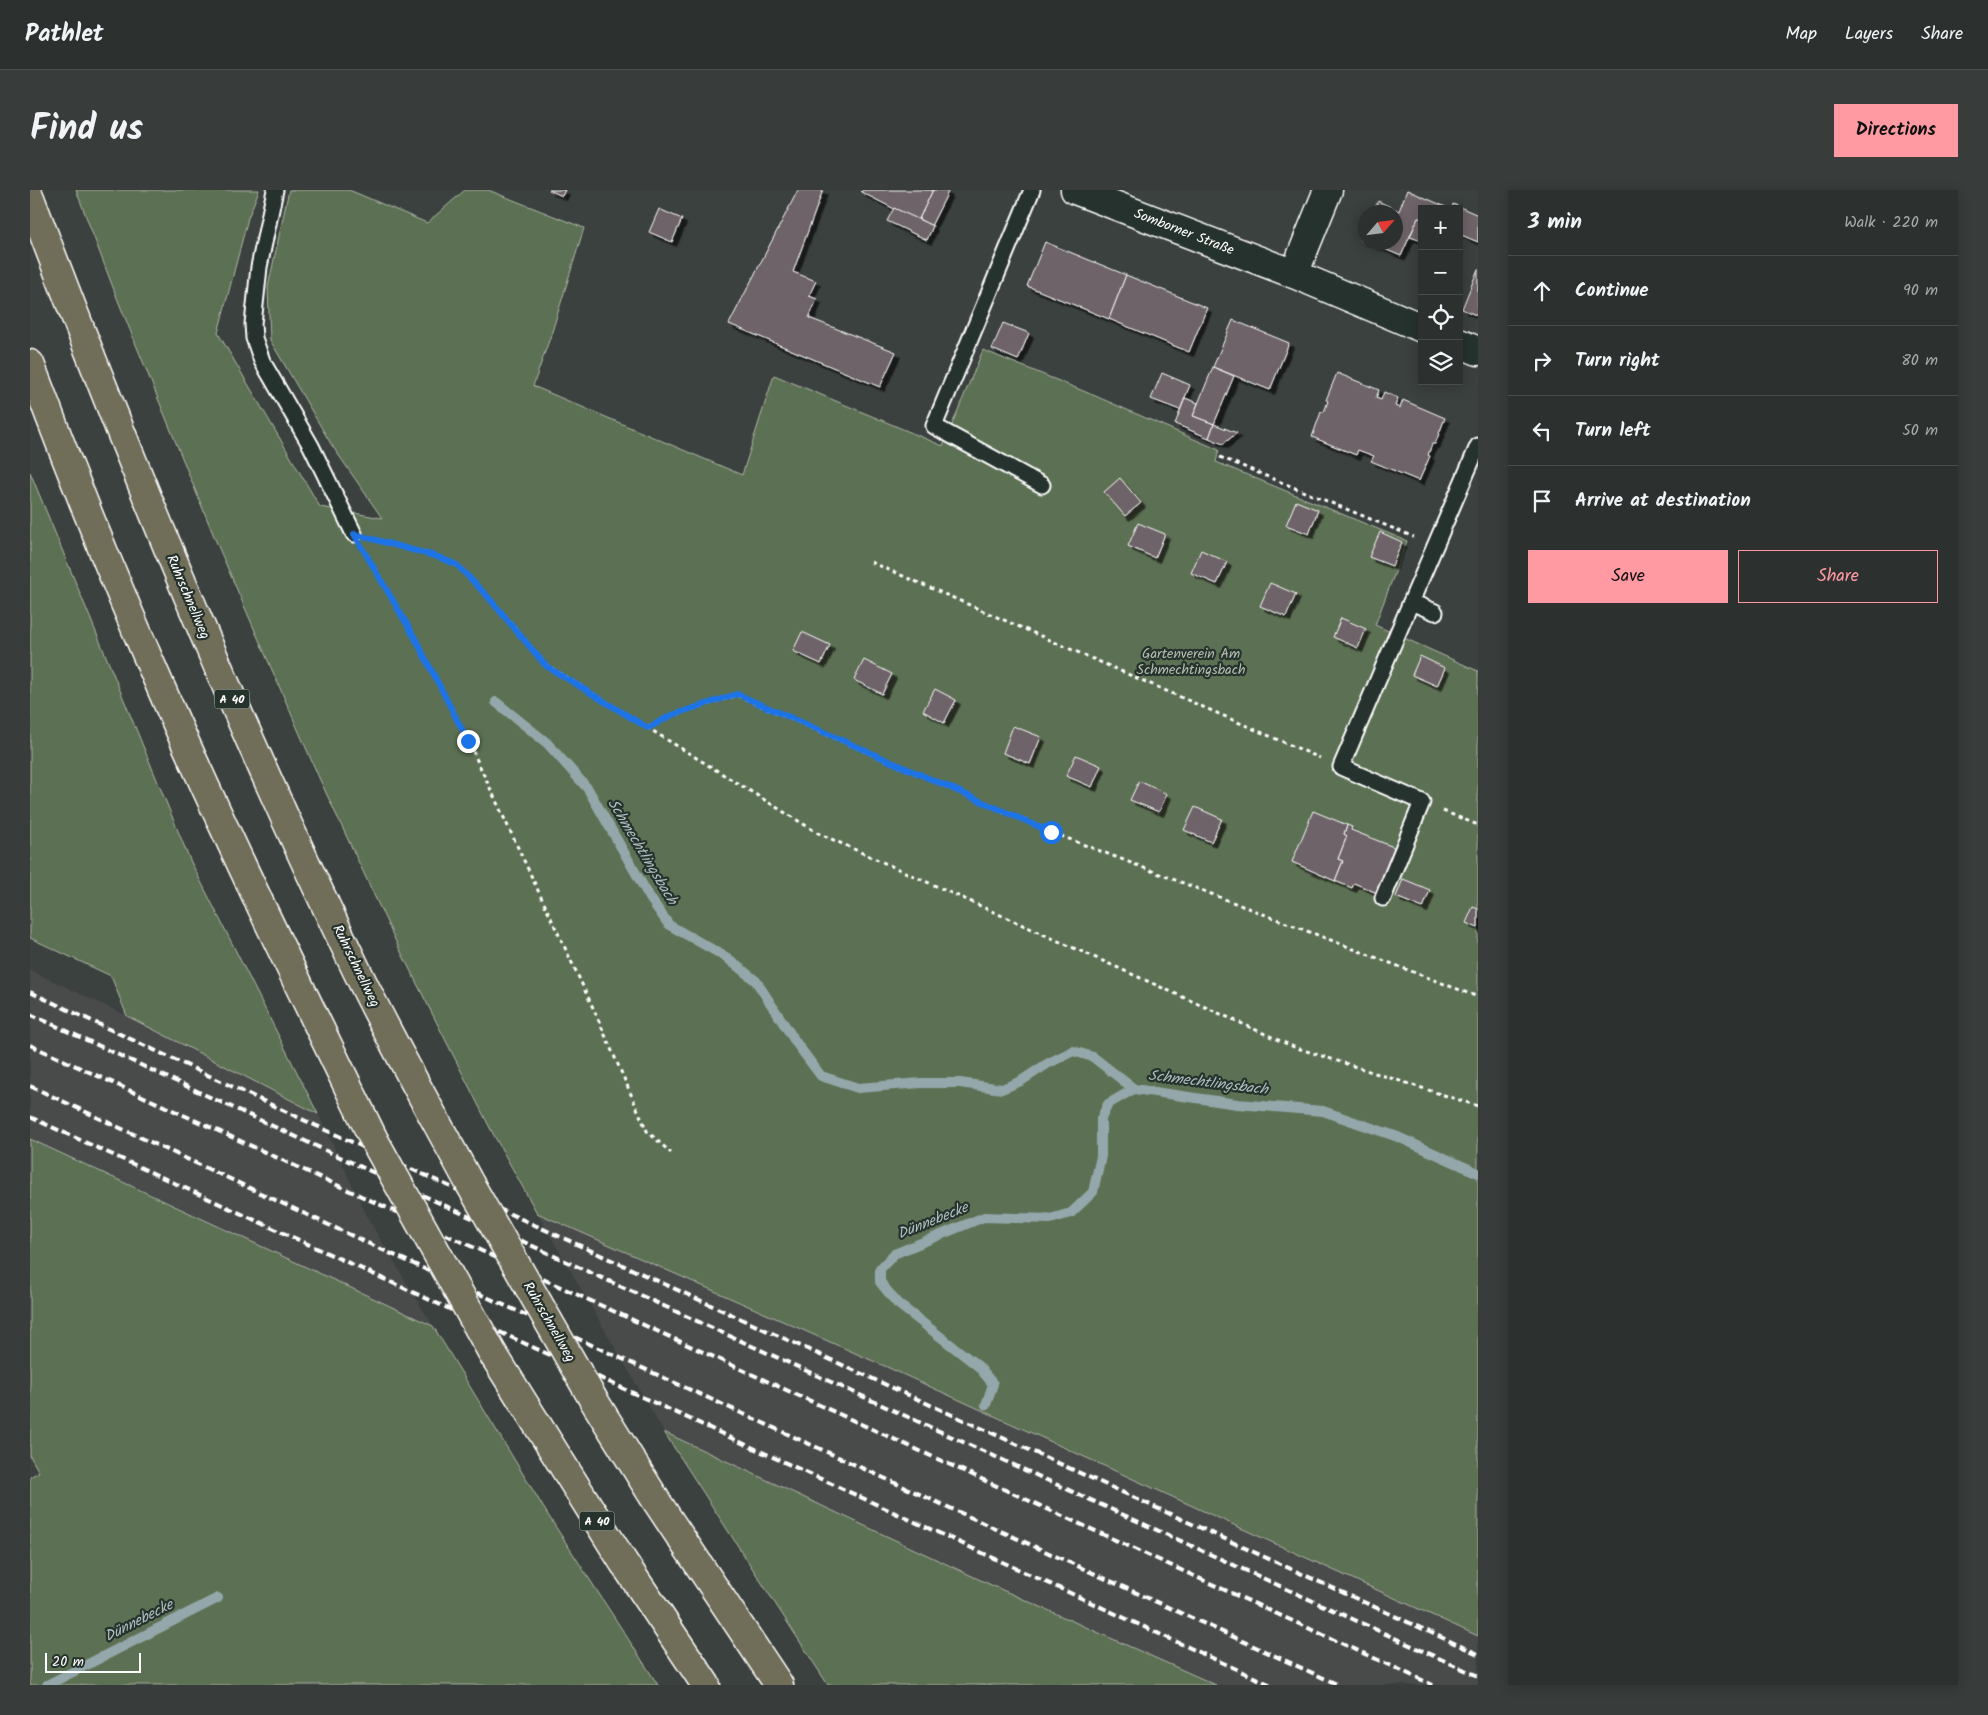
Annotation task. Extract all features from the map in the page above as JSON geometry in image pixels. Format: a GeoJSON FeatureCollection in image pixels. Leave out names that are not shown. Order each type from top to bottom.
{"type":"FeatureCollection","features":[{"type":"Feature","properties":{"kind":"highway","name":"Ruhrschnellweg"},"geometry":{"type":"LineString","coordinates":[[30,198],[140,482],[218,668],[261,765],[362,980],[470,1184],[593,1400],[662,1510],[779,1685]]}},
{"type":"Feature","properties":{"kind":"highway","name":"A 40"},"geometry":{"type":"LineString","coordinates":[[30,364],[168,704],[272,931],[374,1140],[493,1354],[624,1563],[706,1685]]}},
{"type":"Feature","properties":{"kind":"street","name":"Somborner Straße"},"geometry":{"type":"LineString","coordinates":[[1075,190],[1294,274],[1418,326]]}},
{"type":"Feature","properties":{"kind":"street"},"geometry":{"type":"LineString","coordinates":[[1294,274],[1328,190]]}},
{"type":"Feature","properties":{"kind":"street"},"geometry":{"type":"LineString","coordinates":[[1463,345],[1478,351]]}},
{"type":"Feature","properties":{"kind":"lane"},"geometry":{"type":"LineString","coordinates":[[274,190],[259,267],[253,324],[254,338],[262,361],[311,446],[354,534]]}},
{"type":"Feature","properties":{"kind":"lane"},"geometry":{"type":"LineString","coordinates":[[1032,190],[934,426],[1042,485]]}},
{"type":"Feature","properties":{"kind":"lane"},"geometry":{"type":"LineString","coordinates":[[1383,898],[1422,802],[1341,767],[1478,446]]}},
{"type":"Feature","properties":{"kind":"lane"},"geometry":{"type":"LineString","coordinates":[[1411,602],[1435,612]]}},
{"type":"Feature","properties":{"kind":"path"},"geometry":{"type":"LineString","coordinates":[[1220,457],[1435,545]]}},
{"type":"Feature","properties":{"kind":"path"},"geometry":{"type":"LineString","coordinates":[[354,534],[438,557],[457,565],[489,598],[546,666],[818,834],[1294,1047],[1478,1106]]}},
{"type":"Feature","properties":{"kind":"path"},"geometry":{"type":"LineString","coordinates":[[354,534],[415,638],[468,741],[595,1012],[647,1131],[670,1153]]}},
{"type":"Feature","properties":{"kind":"path"},"geometry":{"type":"LineString","coordinates":[[871,562],[1341,767]]}},
{"type":"Feature","properties":{"kind":"path"},"geometry":{"type":"LineString","coordinates":[[648,728],[672,715],[737,694],[1051,832],[1478,997]]}},
{"type":"Feature","properties":{"kind":"path"},"geometry":{"type":"LineString","coordinates":[[1422,802],[1478,825]]}},
{"type":"Feature","properties":{"kind":"shaded area"},"geometry":{"type":"Polygon","coordinates":[[[30,970],[127,1016],[318,1114],[370,1222],[433,1326],[30,1139],[30,970]]]}},
{"type":"Feature","properties":{"kind":"shaded area"},"geometry":{"type":"Polygon","coordinates":[[[537,1213],[889,1368],[1478,1636],[1478,1685],[1216,1685],[989,1584],[664,1432],[537,1213]]]}},
{"type":"Feature","properties":{"kind":"green space","name":"Gartenverein Am Schmechtingsbach"},"geometry":{"type":"Polygon","coordinates":[[[76,190],[259,190],[248,218],[218,333],[320,507],[382,518],[331,444],[270,340],[268,287],[289,190],[349,190],[427,223],[465,190],[488,190],[584,228],[533,386],[742,475],[774,375],[943,446],[983,350],[1219,450],[1216,462],[1407,541],[1375,625],[1478,671],[1478,1636],[889,1368],[537,1213],[491,1130],[398,946],[320,780],[218,546],[117,298],[76,190]]]}},
{"type":"Feature","properties":{"kind":"green space"},"geometry":{"type":"Polygon","coordinates":[[[30,472],[190,860],[318,1114],[127,1016],[111,976],[30,938],[30,472]]]}},
{"type":"Feature","properties":{"kind":"green space"},"geometry":{"type":"Polygon","coordinates":[[[30,1139],[433,1326],[548,1515],[658,1685],[30,1685],[30,1477],[39,1472],[30,1456],[30,1139]]]}},
{"type":"Feature","properties":{"kind":"green space"},"geometry":{"type":"Polygon","coordinates":[[[664,1432],[989,1584],[1216,1685],[828,1685],[664,1432]]]}},
{"type":"Feature","properties":{"kind":"building"},"geometry":{"type":"Polygon","coordinates":[[[549,190],[565,190],[562,196],[549,190]]]}},
{"type":"Feature","properties":{"kind":"building"},"geometry":{"type":"Polygon","coordinates":[[[798,190],[823,190],[793,272],[816,281],[809,296],[817,299],[809,318],[896,352],[880,387],[729,324],[798,190]]]}},
{"type":"Feature","properties":{"kind":"building"},"geometry":{"type":"Polygon","coordinates":[[[863,190],[933,190],[918,221],[861,192],[863,190]]]}},
{"type":"Feature","properties":{"kind":"building"},"geometry":{"type":"Polygon","coordinates":[[[933,190],[948,192],[931,226],[919,219],[933,190]]]}},
{"type":"Feature","properties":{"kind":"building"},"geometry":{"type":"Polygon","coordinates":[[[1407,190],[1441,205],[1418,205],[1418,218],[1401,256],[1387,250],[1403,250],[1403,205],[1401,205],[1407,190]]]}},
{"type":"Feature","properties":{"kind":"building"},"geometry":{"type":"Polygon","coordinates":[[[1378,201],[1386,205],[1376,205],[1378,201]]]}},
{"type":"Feature","properties":{"kind":"building"},"geometry":{"type":"Polygon","coordinates":[[[894,208],[933,226],[927,240],[887,221],[894,208]]]}},
{"type":"Feature","properties":{"kind":"building"},"geometry":{"type":"Polygon","coordinates":[[[1463,208],[1478,215],[1478,242],[1463,236],[1463,208]]]}},
{"type":"Feature","properties":{"kind":"building"},"geometry":{"type":"Polygon","coordinates":[[[659,209],[682,219],[672,242],[649,232],[659,209]]]}},
{"type":"Feature","properties":{"kind":"building"},"geometry":{"type":"Polygon","coordinates":[[[1418,218],[1418,240],[1410,237],[1418,218]]]}},
{"type":"Feature","properties":{"kind":"building"},"geometry":{"type":"Polygon","coordinates":[[[1045,242],[1126,275],[1109,319],[1027,286],[1045,242]]]}},
{"type":"Feature","properties":{"kind":"building"},"geometry":{"type":"Polygon","coordinates":[[[1478,269],[1478,316],[1463,309],[1478,269]]]}},
{"type":"Feature","properties":{"kind":"building"},"geometry":{"type":"Polygon","coordinates":[[[1126,275],[1207,308],[1189,352],[1109,319],[1126,275]]]}},
{"type":"Feature","properties":{"kind":"building"},"geometry":{"type":"Polygon","coordinates":[[[1233,320],[1289,343],[1270,390],[1213,367],[1233,320]]]}},
{"type":"Feature","properties":{"kind":"building"},"geometry":{"type":"Polygon","coordinates":[[[1003,323],[1029,333],[1018,360],[992,349],[1003,323]]]}},
{"type":"Feature","properties":{"kind":"building"},"geometry":{"type":"Polygon","coordinates":[[[1213,367],[1234,376],[1214,424],[1193,416],[1213,367]]]}},
{"type":"Feature","properties":{"kind":"building"},"geometry":{"type":"Polygon","coordinates":[[[1162,373],[1190,385],[1180,410],[1151,399],[1162,373]]]}},
{"type":"Feature","properties":{"kind":"building"},"geometry":{"type":"Polygon","coordinates":[[[1337,373],[1379,390],[1376,398],[1381,400],[1384,392],[1398,398],[1395,406],[1400,408],[1403,400],[1445,418],[1435,444],[1432,444],[1428,455],[1430,456],[1419,481],[1371,461],[1374,456],[1358,450],[1356,455],[1312,437],[1321,412],[1324,412],[1328,401],[1326,400],[1337,373]]]}},
{"type":"Feature","properties":{"kind":"building"},"geometry":{"type":"Polygon","coordinates":[[[1185,398],[1198,403],[1193,416],[1214,424],[1209,438],[1175,424],[1185,398]]]}},
{"type":"Feature","properties":{"kind":"building"},"geometry":{"type":"Polygon","coordinates":[[[1214,424],[1237,433],[1223,444],[1209,438],[1214,424]]]}},
{"type":"Feature","properties":{"kind":"building"},"geometry":{"type":"Polygon","coordinates":[[[1120,478],[1141,503],[1125,516],[1104,492],[1120,478]]]}},
{"type":"Feature","properties":{"kind":"building"},"geometry":{"type":"Polygon","coordinates":[[[1296,501],[1318,510],[1309,534],[1286,525],[1296,501]]]}},
{"type":"Feature","properties":{"kind":"building"},"geometry":{"type":"Polygon","coordinates":[[[1138,523],[1165,534],[1155,558],[1128,546],[1138,523]]]}},
{"type":"Feature","properties":{"kind":"building"},"geometry":{"type":"Polygon","coordinates":[[[1380,532],[1402,542],[1392,566],[1369,557],[1380,532]]]}},
{"type":"Feature","properties":{"kind":"building"},"geometry":{"type":"Polygon","coordinates":[[[1201,550],[1227,562],[1217,584],[1191,573],[1201,550]]]}},
{"type":"Feature","properties":{"kind":"building"},"geometry":{"type":"Polygon","coordinates":[[[1270,583],[1296,594],[1286,617],[1260,606],[1270,583]]]}},
{"type":"Feature","properties":{"kind":"building"},"geometry":{"type":"Polygon","coordinates":[[[1341,618],[1366,629],[1358,648],[1333,637],[1341,618]]]}},
{"type":"Feature","properties":{"kind":"building"},"geometry":{"type":"Polygon","coordinates":[[[802,632],[830,645],[821,664],[793,651],[802,632]]]}},
{"type":"Feature","properties":{"kind":"building"},"geometry":{"type":"Polygon","coordinates":[[[1420,656],[1445,668],[1437,686],[1412,675],[1420,656]]]}},
{"type":"Feature","properties":{"kind":"building"},"geometry":{"type":"Polygon","coordinates":[[[864,660],[892,674],[882,694],[854,680],[864,660]]]}},
{"type":"Feature","properties":{"kind":"building"},"geometry":{"type":"Polygon","coordinates":[[[935,689],[956,700],[944,723],[923,711],[935,689]]]}},
{"type":"Feature","properties":{"kind":"building"},"geometry":{"type":"Polygon","coordinates":[[[1013,726],[1041,737],[1030,764],[1003,753],[1013,726]]]}},
{"type":"Feature","properties":{"kind":"building"},"geometry":{"type":"Polygon","coordinates":[[[1076,755],[1101,766],[1092,787],[1066,776],[1076,755]]]}},
{"type":"Feature","properties":{"kind":"building"},"geometry":{"type":"Polygon","coordinates":[[[1139,781],[1167,794],[1159,812],[1130,800],[1139,781]]]}},
{"type":"Feature","properties":{"kind":"building"},"geometry":{"type":"Polygon","coordinates":[[[1195,807],[1222,819],[1211,842],[1184,830],[1195,807]]]}},
{"type":"Feature","properties":{"kind":"building"},"geometry":{"type":"Polygon","coordinates":[[[1313,811],[1347,825],[1344,834],[1347,836],[1338,859],[1343,861],[1335,881],[1292,862],[1313,811]]]}},
{"type":"Feature","properties":{"kind":"building"},"geometry":{"type":"Polygon","coordinates":[[[1347,825],[1352,827],[1351,830],[1396,848],[1377,893],[1354,883],[1352,888],[1335,881],[1343,861],[1338,859],[1347,836],[1344,834],[1347,825]]]}},
{"type":"Feature","properties":{"kind":"building"},"geometry":{"type":"Polygon","coordinates":[[[1403,879],[1430,890],[1423,908],[1396,897],[1403,879]]]}},
{"type":"Feature","properties":{"kind":"building"},"geometry":{"type":"Polygon","coordinates":[[[1473,907],[1478,909],[1478,928],[1466,923],[1473,907]]]}},
{"type":"Feature","properties":{"kind":"waterway","name":"Schmechtlingsbach"},"geometry":{"type":"LineString","coordinates":[[496,702],[547,743],[588,789],[650,898],[669,925],[726,957],[756,981],[797,1044],[821,1076],[858,1088],[921,1083],[960,1083],[1002,1089],[1021,1081],[1047,1064],[1073,1051],[1093,1057],[1134,1089],[1237,1104],[1323,1111],[1398,1137],[1478,1173]]}},
{"type":"Feature","properties":{"kind":"waterway","name":"Dünnebecke"},"geometry":{"type":"LineString","coordinates":[[986,1405],[993,1384],[978,1366],[897,1303],[880,1282],[880,1269],[894,1254],[984,1217],[1050,1219],[1071,1213],[1093,1192],[1101,1156],[1101,1119],[1108,1104],[1134,1089]]}},
{"type":"Feature","properties":{"kind":"waterway","name":"Dünnebecke"},"geometry":{"type":"LineString","coordinates":[[47,1685],[218,1598]]}},
{"type":"Feature","properties":{"kind":"railway"},"geometry":{"type":"LineString","coordinates":[[30,992],[308,1122],[1478,1654]]}},
{"type":"Feature","properties":{"kind":"railway"},"geometry":{"type":"LineString","coordinates":[[30,1014],[589,1272],[1478,1676]]}},
{"type":"Feature","properties":{"kind":"railway"},"geometry":{"type":"LineString","coordinates":[[30,1045],[1433,1685]]}},
{"type":"Feature","properties":{"kind":"railway"},"geometry":{"type":"LineString","coordinates":[[30,1086],[372,1245],[1339,1685]]}},
{"type":"Feature","properties":{"kind":"railway"},"geometry":{"type":"LineString","coordinates":[[30,1117],[1271,1685]]}},
{"type":"Feature","properties":{"kind":"route"},"geometry":{"type":"LineString","coordinates":[[468,741],[415,638],[354,534],[438,557],[457,565],[489,598],[546,666],[648,728],[672,715],[737,694],[1051,832]]}}]}
